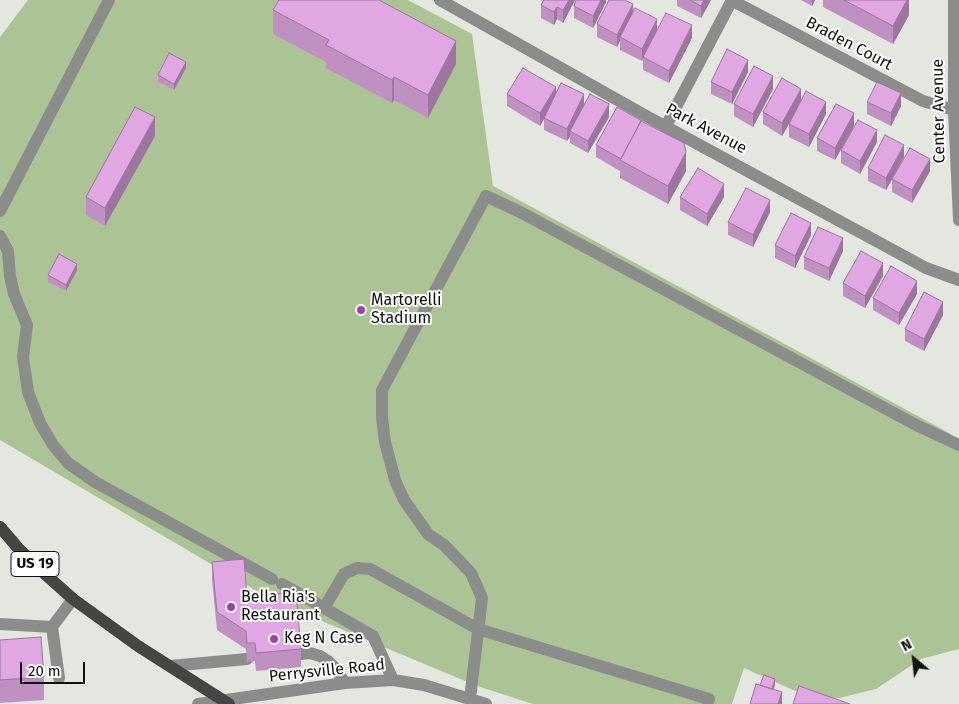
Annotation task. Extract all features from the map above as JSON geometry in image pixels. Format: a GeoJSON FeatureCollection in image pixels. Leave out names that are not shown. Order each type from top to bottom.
{"type":"FeatureCollection","features":[{"type":"Feature","properties":{"kind":"main road","name":"US 19"},"geometry":{"type":"LineString","coordinates":[[0,527],[38,568],[73,599],[106,624],[227,702]]}},
{"type":"Feature","properties":{"kind":"street"},"geometry":{"type":"LineString","coordinates":[[0,211],[109,0]]}},
{"type":"Feature","properties":{"kind":"street","name":"Park Avenue"},"geometry":{"type":"LineString","coordinates":[[440,0],[926,268],[959,280]]}},
{"type":"Feature","properties":{"kind":"street"},"geometry":{"type":"LineString","coordinates":[[666,126],[732,0]]}},
{"type":"Feature","properties":{"kind":"street","name":"Braden Court"},"geometry":{"type":"LineString","coordinates":[[732,0],[923,101],[954,110]]}},
{"type":"Feature","properties":{"kind":"street","name":"Center Avenue"},"geometry":{"type":"LineString","coordinates":[[954,0],[954,110],[959,220]]}},
{"type":"Feature","properties":{"kind":"street"},"geometry":{"type":"LineString","coordinates":[[470,699],[482,598],[471,573],[444,545],[428,534],[404,500],[395,480],[385,442],[382,418],[382,390],[486,196],[522,213],[916,425],[959,445]]}},
{"type":"Feature","properties":{"kind":"street"},"geometry":{"type":"LineString","coordinates":[[0,236],[8,251],[14,294],[27,324],[23,357],[28,392],[40,423],[53,445],[68,463],[95,482],[373,636],[393,680]]}},
{"type":"Feature","properties":{"kind":"street"},"geometry":{"type":"LineString","coordinates":[[324,608],[344,574],[357,568],[370,568],[478,629],[709,699],[708,704]]}},
{"type":"Feature","properties":{"kind":"street"},"geometry":{"type":"LineString","coordinates":[[59,678],[52,627],[73,599]]}},
{"type":"Feature","properties":{"kind":"street"},"geometry":{"type":"LineString","coordinates":[[0,613],[5,624],[52,627]]}},
{"type":"Feature","properties":{"kind":"street"},"geometry":{"type":"LineString","coordinates":[[300,654],[310,653],[328,661],[335,668],[344,683]]}},
{"type":"Feature","properties":{"kind":"street"},"geometry":{"type":"LineString","coordinates":[[170,666],[247,659]]}},
{"type":"Feature","properties":{"kind":"street","name":"Perrysville Road"},"geometry":{"type":"LineString","coordinates":[[198,704],[227,702],[344,683],[393,680],[424,685],[486,704]]}},
{"type":"Feature","properties":{"kind":"green space","name":"Martorelli Stadium"},"geometry":{"type":"Polygon","coordinates":[[[28,0],[408,0],[472,34],[493,186],[951,434],[959,447],[959,649],[921,659],[876,689],[835,699],[793,690],[744,668],[732,704],[533,704],[477,686],[274,601],[0,440],[0,37],[28,0]]]}},
{"type":"Feature","properties":{"kind":"building"},"geometry":{"type":"Polygon","coordinates":[[[279,0],[379,0],[456,41],[428,95],[394,77],[392,80],[326,45],[329,40],[273,10],[279,0]]]}},
{"type":"Feature","properties":{"kind":"building"},"geometry":{"type":"Polygon","coordinates":[[[544,0],[569,0],[563,10],[557,7],[554,12],[541,5],[544,0]]]}},
{"type":"Feature","properties":{"kind":"building"},"geometry":{"type":"Polygon","coordinates":[[[576,0],[601,0],[593,16],[574,6],[576,0]]]}},
{"type":"Feature","properties":{"kind":"building"},"geometry":{"type":"Polygon","coordinates":[[[609,0],[625,0],[633,4],[617,35],[597,24],[609,0]]]}},
{"type":"Feature","properties":{"kind":"building"},"geometry":{"type":"Polygon","coordinates":[[[690,0],[704,0],[701,6],[690,0]]]}},
{"type":"Feature","properties":{"kind":"building"},"geometry":{"type":"Polygon","coordinates":[[[844,0],[907,0],[893,26],[844,0]]]}},
{"type":"Feature","properties":{"kind":"building"},"geometry":{"type":"Polygon","coordinates":[[[635,8],[657,19],[642,49],[620,37],[635,8]]]}},
{"type":"Feature","properties":{"kind":"building"},"geometry":{"type":"Polygon","coordinates":[[[666,13],[692,25],[669,71],[643,57],[666,13]]]}},
{"type":"Feature","properties":{"kind":"building"},"geometry":{"type":"Polygon","coordinates":[[[727,49],[748,60],[732,92],[711,82],[727,49]]]}},
{"type":"Feature","properties":{"kind":"building"},"geometry":{"type":"Polygon","coordinates":[[[169,53],[186,62],[174,84],[158,75],[169,53]]]}},
{"type":"Feature","properties":{"kind":"building"},"geometry":{"type":"Polygon","coordinates":[[[754,66],[773,76],[753,114],[734,104],[754,66]]]}},
{"type":"Feature","properties":{"kind":"building"},"geometry":{"type":"Polygon","coordinates":[[[523,68],[556,87],[540,113],[507,94],[523,68]]]}},
{"type":"Feature","properties":{"kind":"building"},"geometry":{"type":"Polygon","coordinates":[[[782,78],[801,89],[782,123],[763,112],[782,78]]]}},
{"type":"Feature","properties":{"kind":"building"},"geometry":{"type":"Polygon","coordinates":[[[877,82],[901,93],[891,113],[867,102],[877,82]]]}},
{"type":"Feature","properties":{"kind":"building"},"geometry":{"type":"Polygon","coordinates":[[[561,83],[584,94],[567,129],[544,118],[561,83]]]}},
{"type":"Feature","properties":{"kind":"building"},"geometry":{"type":"Polygon","coordinates":[[[806,91],[826,102],[809,134],[789,124],[806,91]]]}},
{"type":"Feature","properties":{"kind":"building"},"geometry":{"type":"Polygon","coordinates":[[[590,94],[609,104],[588,141],[570,131],[590,94]]]}},
{"type":"Feature","properties":{"kind":"building"},"geometry":{"type":"Polygon","coordinates":[[[836,104],[854,113],[835,148],[817,138],[836,104]]]}},
{"type":"Feature","properties":{"kind":"building"},"geometry":{"type":"Polygon","coordinates":[[[135,107],[155,117],[105,208],[86,197],[135,107]]]}},
{"type":"Feature","properties":{"kind":"building"},"geometry":{"type":"Polygon","coordinates":[[[617,107],[642,121],[621,159],[596,145],[617,107]]]}},
{"type":"Feature","properties":{"kind":"building"},"geometry":{"type":"Polygon","coordinates":[[[858,120],[877,130],[860,161],[841,150],[858,120]]]}},
{"type":"Feature","properties":{"kind":"building"},"geometry":{"type":"Polygon","coordinates":[[[641,121],[684,143],[686,152],[668,186],[620,160],[641,121]]]}},
{"type":"Feature","properties":{"kind":"building"},"geometry":{"type":"Polygon","coordinates":[[[885,135],[904,145],[886,178],[868,168],[885,135]]]}},
{"type":"Feature","properties":{"kind":"building"},"geometry":{"type":"Polygon","coordinates":[[[910,148],[930,159],[912,190],[892,179],[910,148]]]}},
{"type":"Feature","properties":{"kind":"building"},"geometry":{"type":"Polygon","coordinates":[[[698,168],[724,184],[707,214],[680,197],[698,168]]]}},
{"type":"Feature","properties":{"kind":"building"},"geometry":{"type":"Polygon","coordinates":[[[746,188],[770,200],[753,235],[728,222],[746,188]]]}},
{"type":"Feature","properties":{"kind":"building"},"geometry":{"type":"Polygon","coordinates":[[[791,213],[811,223],[795,256],[775,245],[791,213]]]}},
{"type":"Feature","properties":{"kind":"building"},"geometry":{"type":"Polygon","coordinates":[[[818,227],[843,238],[829,268],[804,257],[818,227]]]}},
{"type":"Feature","properties":{"kind":"building"},"geometry":{"type":"Polygon","coordinates":[[[861,251],[883,263],[865,296],[843,283],[861,251]]]}},
{"type":"Feature","properties":{"kind":"building"},"geometry":{"type":"Polygon","coordinates":[[[59,254],[77,264],[66,285],[48,275],[59,254]]]}},
{"type":"Feature","properties":{"kind":"building"},"geometry":{"type":"Polygon","coordinates":[[[891,266],[917,281],[899,313],[873,298],[891,266]]]}},
{"type":"Feature","properties":{"kind":"building"},"geometry":{"type":"Polygon","coordinates":[[[924,292],[943,302],[924,339],[905,329],[924,292]]]}},
{"type":"Feature","properties":{"kind":"building"},"geometry":{"type":"Polygon","coordinates":[[[244,559],[247,597],[296,592],[301,649],[256,653],[255,643],[247,643],[246,631],[217,612],[212,562],[244,559]]]}},
{"type":"Feature","properties":{"kind":"building"},"geometry":{"type":"Polygon","coordinates":[[[41,637],[44,677],[0,680],[0,640],[41,637]]]}},
{"type":"Feature","properties":{"kind":"building"},"geometry":{"type":"Polygon","coordinates":[[[764,675],[775,679],[772,689],[760,685],[764,675]]]}},
{"type":"Feature","properties":{"kind":"building"},"geometry":{"type":"Polygon","coordinates":[[[756,684],[782,692],[778,704],[750,704],[756,684]]]}},
{"type":"Feature","properties":{"kind":"building"},"geometry":{"type":"Polygon","coordinates":[[[799,686],[850,704],[793,704],[799,686]]]}},
{"type":"Feature","properties":{"kind":"place","name":"Martorelli Stadium"},"geometry":{"type":"Point","coordinates":[361,310]}},
{"type":"Feature","properties":{"kind":"place","name":"Bella Ria's Restaurant"},"geometry":{"type":"Point","coordinates":[231,607]}},
{"type":"Feature","properties":{"kind":"place","name":"Keg N Case"},"geometry":{"type":"Point","coordinates":[274,639]}}]}
